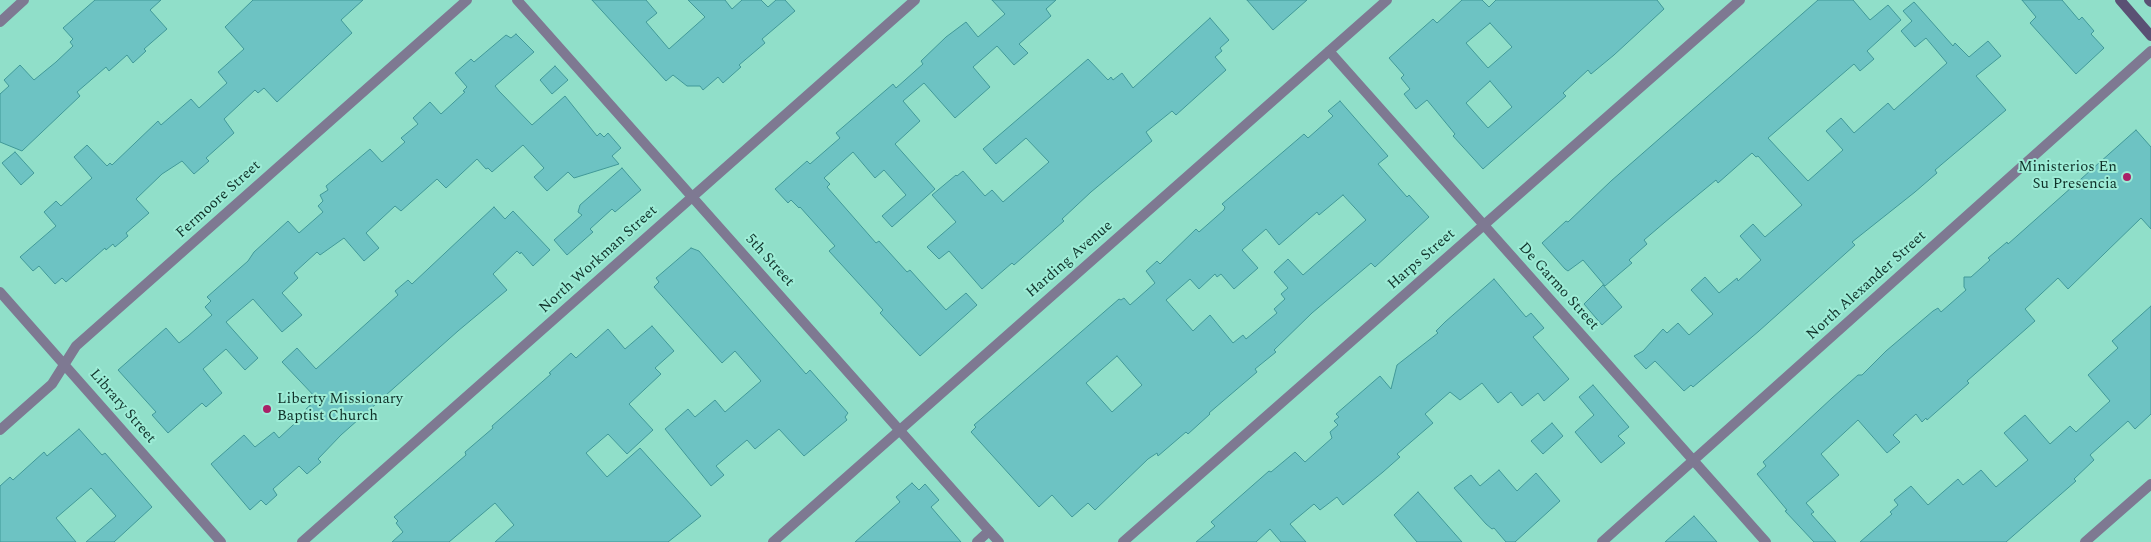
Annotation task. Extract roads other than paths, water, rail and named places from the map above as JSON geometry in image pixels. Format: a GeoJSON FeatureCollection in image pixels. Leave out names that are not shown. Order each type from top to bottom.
{"type":"FeatureCollection","features":[{"type":"Feature","properties":{"kind":"main road"},"geometry":{"type":"LineString","coordinates":[[2120,0],[2151,36]]}},
{"type":"Feature","properties":{"kind":"street"},"geometry":{"type":"LineString","coordinates":[[0,22],[24,0]]}},
{"type":"Feature","properties":{"kind":"street","name":"Fermoore Street"},"geometry":{"type":"LineString","coordinates":[[0,430],[52,384],[76,346],[467,0]]}},
{"type":"Feature","properties":{"kind":"street","name":"5th Street"},"geometry":{"type":"LineString","coordinates":[[517,0],[999,542]]}},
{"type":"Feature","properties":{"kind":"street","name":"North Workman Street"},"geometry":{"type":"LineString","coordinates":[[302,542],[915,0]]}},
{"type":"Feature","properties":{"kind":"street","name":"Harding Avenue"},"geometry":{"type":"LineString","coordinates":[[773,542],[1387,0]]}},
{"type":"Feature","properties":{"kind":"street","name":"Harps Street"},"geometry":{"type":"LineString","coordinates":[[1123,542],[1740,0]]}},
{"type":"Feature","properties":{"kind":"street","name":"De Garmo Street"},"geometry":{"type":"LineString","coordinates":[[1329,51],[1766,542]]}},
{"type":"Feature","properties":{"kind":"street","name":"North Alexander Street"},"geometry":{"type":"LineString","coordinates":[[1602,542],[2151,51]]}},
{"type":"Feature","properties":{"kind":"street","name":"Library Street"},"geometry":{"type":"LineString","coordinates":[[0,292],[220,542]]}},
{"type":"Feature","properties":{"kind":"street"},"geometry":{"type":"LineString","coordinates":[[2085,542],[2151,484]]}},
{"type":"Feature","properties":{"kind":"street"},"geometry":{"type":"LineString","coordinates":[[977,542],[989,531]]}},
{"type":"Feature","properties":{"kind":"place","name":"Ministerios En Su Presencia"},"geometry":{"type":"Point","coordinates":[2127,177]}},
{"type":"Feature","properties":{"kind":"place","name":"Liberty Missionary Baptist Church"},"geometry":{"type":"Point","coordinates":[267,409]}}]}
